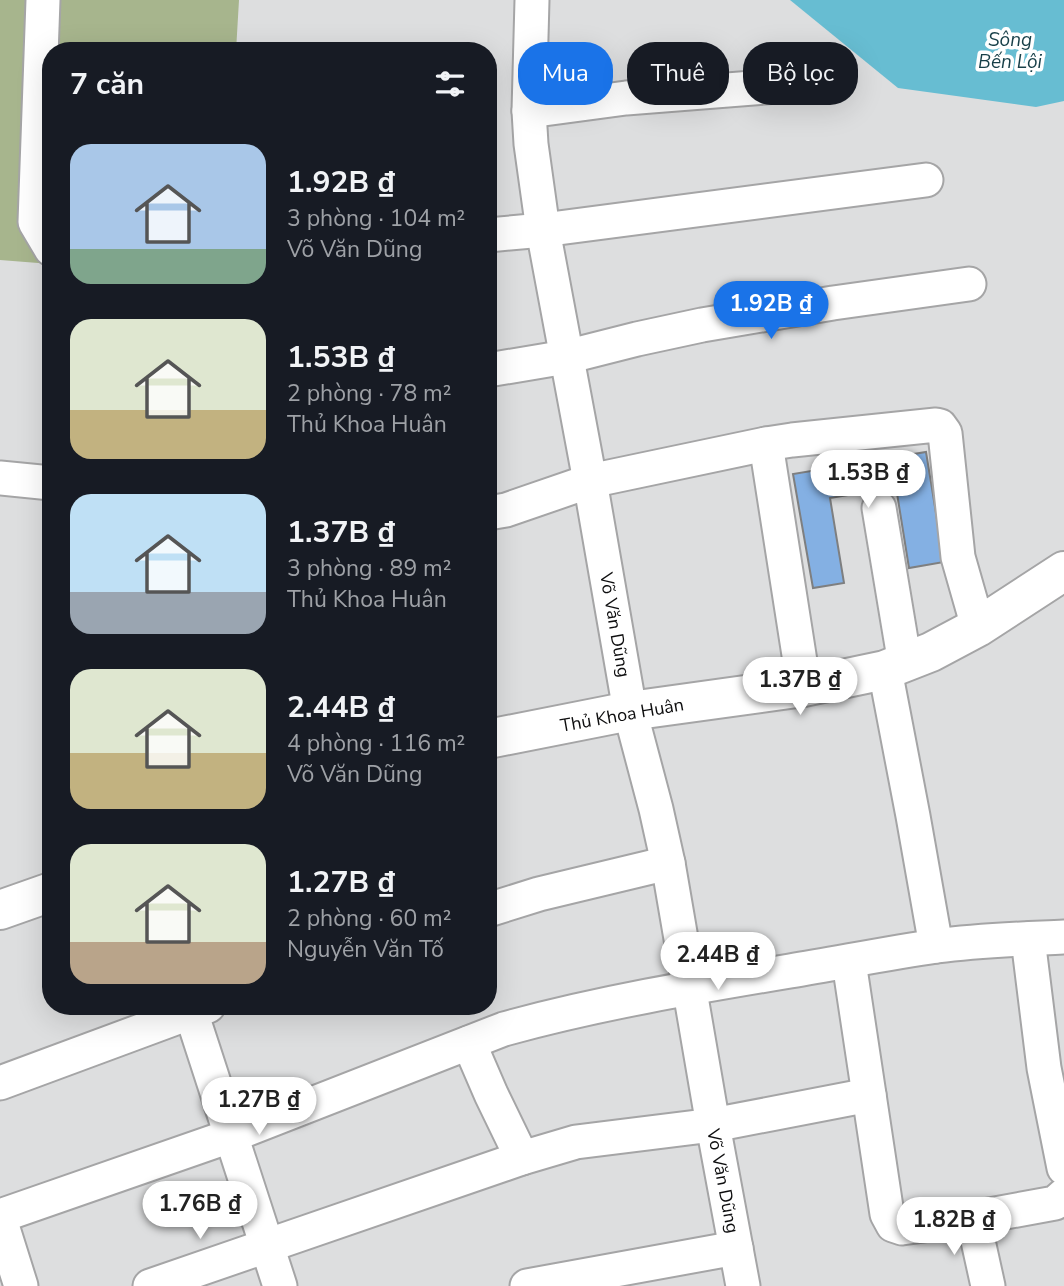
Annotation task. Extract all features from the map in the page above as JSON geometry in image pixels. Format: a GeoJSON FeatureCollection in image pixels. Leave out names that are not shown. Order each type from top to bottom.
{"type":"FeatureCollection","features":[{"type":"Feature","properties":{"kind":"main road","name":"Thủ Khoa Huân"},"geometry":{"type":"LineString","coordinates":[[497,738],[630,711],[804,687],[895,667],[931,652],[1061,581]]}},
{"type":"Feature","properties":{"kind":"main road"},"geometry":{"type":"LineString","coordinates":[[0,910],[42,895]]}},
{"type":"Feature","properties":{"kind":"street"},"geometry":{"type":"LineString","coordinates":[[42,235],[35,222],[43,0]]}},
{"type":"Feature","properties":{"kind":"street","name":"Võ Văn Dũng"},"geometry":{"type":"LineString","coordinates":[[532,0],[529,111],[543,230],[630,711],[668,863],[743,1286]]}},
{"type":"Feature","properties":{"kind":"street"},"geometry":{"type":"LineString","coordinates":[[529,111],[626,98],[743,89]]}},
{"type":"Feature","properties":{"kind":"street"},"geometry":{"type":"LineString","coordinates":[[497,234],[926,180]]}},
{"type":"Feature","properties":{"kind":"street"},"geometry":{"type":"LineString","coordinates":[[497,368],[566,357],[702,325],[833,303],[969,285]]}},
{"type":"Feature","properties":{"kind":"street"},"geometry":{"type":"LineString","coordinates":[[497,512],[590,481],[766,444],[926,425],[940,426],[945,433],[958,557],[978,627]]}},
{"type":"Feature","properties":{"kind":"street"},"geometry":{"type":"LineString","coordinates":[[766,444],[804,687]]}},
{"type":"Feature","properties":{"kind":"street"},"geometry":{"type":"LineString","coordinates":[[0,478],[42,482]]}},
{"type":"Feature","properties":{"kind":"street"},"geometry":{"type":"LineString","coordinates":[[879,508],[913,816],[936,946]]}},
{"type":"Feature","properties":{"kind":"street"},"geometry":{"type":"LineString","coordinates":[[497,907],[539,894],[668,863]]}},
{"type":"Feature","properties":{"kind":"street"},"geometry":{"type":"LineString","coordinates":[[21,1286],[0,1217],[230,1136],[504,1029],[562,1014],[690,988],[936,946],[1064,937]]}},
{"type":"Feature","properties":{"kind":"street"},"geometry":{"type":"LineString","coordinates":[[1028,939],[1054,1065],[1064,1168]]}},
{"type":"Feature","properties":{"kind":"street"},"geometry":{"type":"LineString","coordinates":[[849,962],[887,1214],[893,1226],[902,1228],[973,1218],[1055,1203],[1064,1195]]}},
{"type":"Feature","properties":{"kind":"street"},"geometry":{"type":"LineString","coordinates":[[0,1083],[178,1015]]}},
{"type":"Feature","properties":{"kind":"street"},"geometry":{"type":"LineString","coordinates":[[198,1015],[230,1136],[280,1286]]}},
{"type":"Feature","properties":{"kind":"street"},"geometry":{"type":"LineString","coordinates":[[469,1043],[522,1158]]}},
{"type":"Feature","properties":{"kind":"street"},"geometry":{"type":"LineString","coordinates":[[150,1286],[522,1158],[576,1142],[713,1125],[869,1095]]}},
{"type":"Feature","properties":{"kind":"street"},"geometry":{"type":"LineString","coordinates":[[973,1218],[988,1286]]}},
{"type":"Feature","properties":{"kind":"street"},"geometry":{"type":"LineString","coordinates":[[527,1286],[736,1248]]}},
{"type":"Feature","properties":{"kind":"green space"},"geometry":{"type":"Polygon","coordinates":[[[0,0],[239,0],[237,42],[42,42],[42,263],[0,260],[0,0]]]}},
{"type":"Feature","properties":{"kind":"water","name":"Sông Bến Lội"},"geometry":{"type":"Polygon","coordinates":[[[790,0],[1064,0],[1064,101],[1036,107],[898,88],[858,55],[858,42],[842,42],[790,0]]]}},
{"type":"Feature","properties":{"kind":"building"},"geometry":{"type":"Polygon","coordinates":[[[926,452],[944,562],[909,568],[896,487],[830,498],[844,583],[813,588],[793,474],[926,452]]]}}]}
